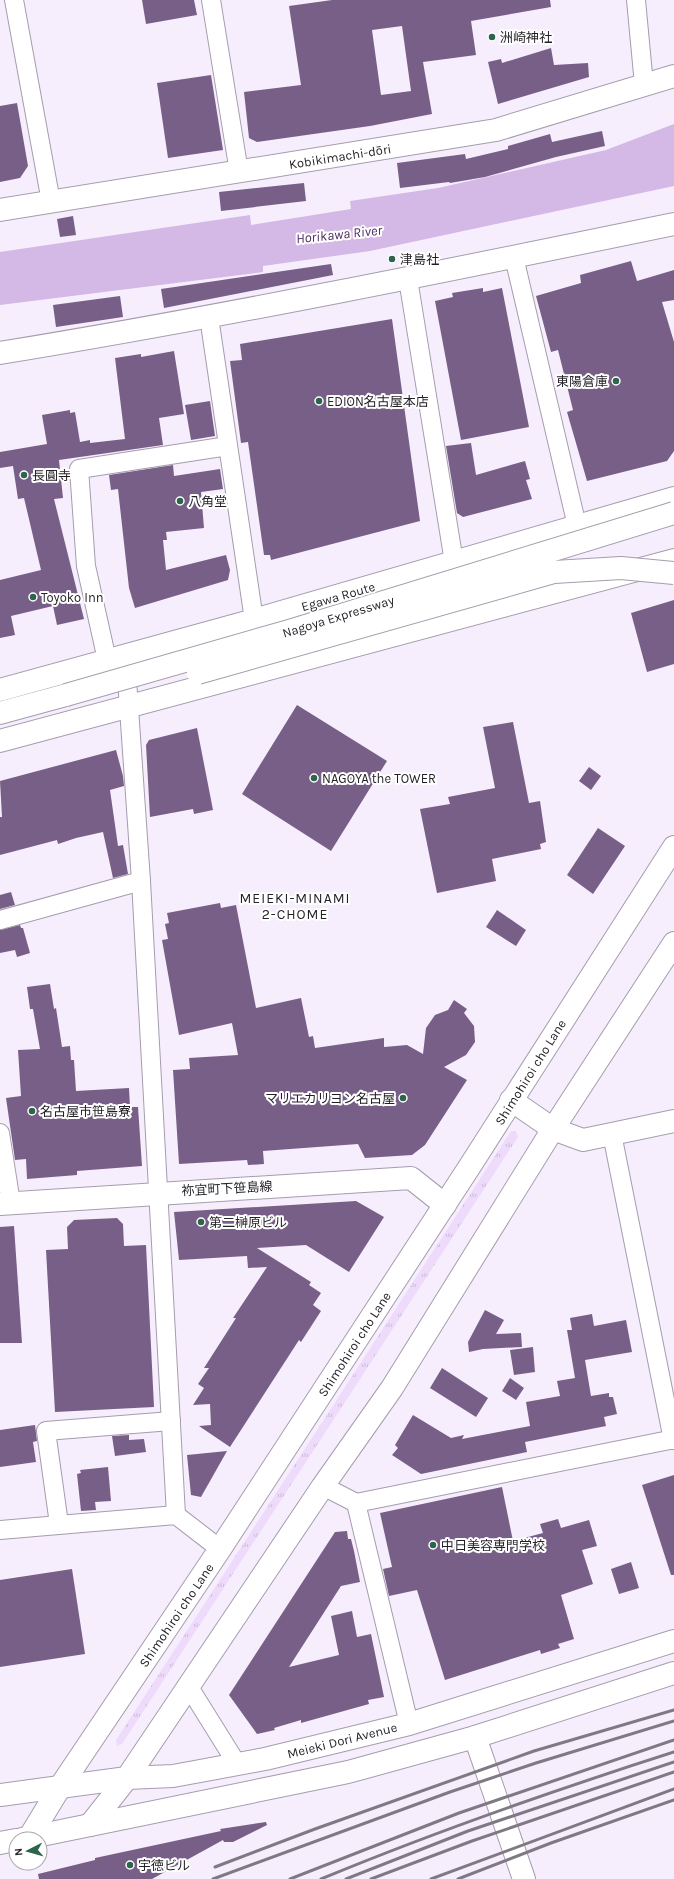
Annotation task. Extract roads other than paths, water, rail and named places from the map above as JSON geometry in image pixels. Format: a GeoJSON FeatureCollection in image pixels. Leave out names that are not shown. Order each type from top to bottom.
{"type":"FeatureCollection","features":[{"type":"Feature","properties":{"kind":"main road","name":"Kobikimachi-dōri"},"geometry":{"type":"LineString","coordinates":[[0,210],[496,130],[674,76]]}},
{"type":"Feature","properties":{"kind":"main road"},"geometry":{"type":"LineString","coordinates":[[0,353],[209,317],[408,279],[674,224]]}},
{"type":"Feature","properties":{"kind":"main road","name":"Egawa Route"},"geometry":{"type":"LineString","coordinates":[[0,690],[254,620],[674,498]]}},
{"type":"Feature","properties":{"kind":"main road","name":"Nagoya Expressway"},"geometry":{"type":"LineString","coordinates":[[0,713],[289,632],[674,513]]}},
{"type":"Feature","properties":{"kind":"main road"},"geometry":{"type":"LineString","coordinates":[[0,741],[674,560]]}},
{"type":"Feature","properties":{"kind":"main road"},"geometry":{"type":"LineString","coordinates":[[66,695],[146,688],[554,572],[621,568],[674,573]]}},
{"type":"Feature","properties":{"kind":"main road","name":"Shimohiroi cho Lane"},"geometry":{"type":"LineString","coordinates":[[28,1831],[60,1786],[220,1549],[444,1206],[674,848]]}},
{"type":"Feature","properties":{"kind":"main road"},"geometry":{"type":"LineString","coordinates":[[90,1825],[127,1778],[189,1688],[323,1486],[392,1388],[553,1129],[674,943]]}},
{"type":"Feature","properties":{"kind":"main road"},"geometry":{"type":"LineString","coordinates":[[511,1100],[553,1129],[583,1140],[674,1121]]}},
{"type":"Feature","properties":{"kind":"main road","name":"祢宜町下笹島線"},"geometry":{"type":"LineString","coordinates":[[5,1203],[159,1192],[411,1178],[444,1206]]}},
{"type":"Feature","properties":{"kind":"main road","name":"Meieki Dori Avenue"},"geometry":{"type":"LineString","coordinates":[[0,1795],[127,1778],[174,1776],[237,1764],[409,1724],[674,1641]]}},
{"type":"Feature","properties":{"kind":"main road"},"geometry":{"type":"LineString","coordinates":[[48,1834],[348,1772],[475,1737],[674,1673]]}},
{"type":"Feature","properties":{"kind":"main road"},"geometry":{"type":"LineString","coordinates":[[475,1737],[524,1879]]}},
{"type":"Feature","properties":{"kind":"street"},"geometry":{"type":"LineString","coordinates":[[14,0],[51,202]]}},
{"type":"Feature","properties":{"kind":"street"},"geometry":{"type":"LineString","coordinates":[[211,0],[239,172]]}},
{"type":"Feature","properties":{"kind":"street"},"geometry":{"type":"LineString","coordinates":[[636,0],[644,85]]}},
{"type":"Feature","properties":{"kind":"street"},"geometry":{"type":"LineString","coordinates":[[514,257],[577,526]]}},
{"type":"Feature","properties":{"kind":"street"},"geometry":{"type":"LineString","coordinates":[[408,279],[454,562]]}},
{"type":"Feature","properties":{"kind":"street"},"geometry":{"type":"LineString","coordinates":[[209,317],[254,620]]}},
{"type":"Feature","properties":{"kind":"street"},"geometry":{"type":"LineString","coordinates":[[176,1515],[142,882],[130,706],[117,658],[86,566],[79,469],[228,446]]}},
{"type":"Feature","properties":{"kind":"street"},"geometry":{"type":"LineString","coordinates":[[0,920],[142,882]]}},
{"type":"Feature","properties":{"kind":"street"},"geometry":{"type":"LineString","coordinates":[[0,1133],[5,1203]]}},
{"type":"Feature","properties":{"kind":"street"},"geometry":{"type":"LineString","coordinates":[[323,1486],[356,1504],[673,1440],[612,1134]]}},
{"type":"Feature","properties":{"kind":"street"},"geometry":{"type":"LineString","coordinates":[[60,1524],[46,1431],[171,1421]]}},
{"type":"Feature","properties":{"kind":"street"},"geometry":{"type":"LineString","coordinates":[[356,1504],[409,1724]]}},
{"type":"Feature","properties":{"kind":"street"},"geometry":{"type":"LineString","coordinates":[[0,1530],[176,1515],[220,1549]]}},
{"type":"Feature","properties":{"kind":"street"},"geometry":{"type":"LineString","coordinates":[[189,1688],[237,1764]]}},
{"type":"Feature","properties":{"kind":"water","name":"Horikawa River"},"geometry":{"type":"Polygon","coordinates":[[[674,124],[674,186],[370,251],[263,266],[263,272],[0,305],[0,252],[250,215],[251,225],[351,209],[350,201],[438,188],[606,150],[674,124]]]}},
{"type":"Feature","properties":{"kind":"railway"},"geometry":{"type":"LineString","coordinates":[[215,1867],[315,1829],[534,1751],[674,1710]]}},
{"type":"Feature","properties":{"kind":"railway"},"geometry":{"type":"LineString","coordinates":[[213,1879],[450,1792],[536,1763],[674,1721]]}},
{"type":"Feature","properties":{"kind":"railway"},"geometry":{"type":"LineString","coordinates":[[290,1879],[459,1813],[674,1740]]}},
{"type":"Feature","properties":{"kind":"railway"},"geometry":{"type":"LineString","coordinates":[[321,1879],[408,1844],[496,1812],[674,1752]]}},
{"type":"Feature","properties":{"kind":"railway"},"geometry":{"type":"LineString","coordinates":[[346,1879],[468,1831],[674,1762]]}},
{"type":"Feature","properties":{"kind":"railway"},"geometry":{"type":"LineString","coordinates":[[371,1879],[472,1841],[674,1772]]}},
{"type":"Feature","properties":{"kind":"railway"},"geometry":{"type":"LineString","coordinates":[[431,1879],[674,1789]]}},
{"type":"Feature","properties":{"kind":"railway"},"geometry":{"type":"LineString","coordinates":[[458,1879],[551,1843],[674,1800]]}},
{"type":"Feature","properties":{"kind":"place","name":"洲崎神社"},"geometry":{"type":"Point","coordinates":[492,37]}},
{"type":"Feature","properties":{"kind":"place","name":"津島社"},"geometry":{"type":"Point","coordinates":[392,259]}},
{"type":"Feature","properties":{"kind":"place","name":"東陽倉庫"},"geometry":{"type":"Point","coordinates":[616,381]}},
{"type":"Feature","properties":{"kind":"place","name":"EDION名古屋本店"},"geometry":{"type":"Point","coordinates":[319,401]}},
{"type":"Feature","properties":{"kind":"place","name":"長圓寺"},"geometry":{"type":"Point","coordinates":[24,475]}},
{"type":"Feature","properties":{"kind":"place","name":"八角堂"},"geometry":{"type":"Point","coordinates":[180,501]}},
{"type":"Feature","properties":{"kind":"place","name":"Toyoko Inn"},"geometry":{"type":"Point","coordinates":[33,597]}},
{"type":"Feature","properties":{"kind":"place","name":"NAGOYA the TOWER"},"geometry":{"type":"Point","coordinates":[314,778]}},
{"type":"Feature","properties":{"kind":"place","name":"マリエカリヨン名古屋"},"geometry":{"type":"Point","coordinates":[403,1098]}},
{"type":"Feature","properties":{"kind":"place","name":"名古屋市笹島寮"},"geometry":{"type":"Point","coordinates":[32,1111]}},
{"type":"Feature","properties":{"kind":"place","name":"第二榊原ビル"},"geometry":{"type":"Point","coordinates":[201,1222]}},
{"type":"Feature","properties":{"kind":"place","name":"中日美容専門学校"},"geometry":{"type":"Point","coordinates":[433,1545]}},
{"type":"Feature","properties":{"kind":"place","name":"宇徳ビル"},"geometry":{"type":"Point","coordinates":[130,1865]}},
{"type":"Feature","properties":{"kind":"district","name":"MEIEKI-MINAMI 2-CHOME"},"geometry":{"type":"Point","coordinates":[295,906]}}]}
